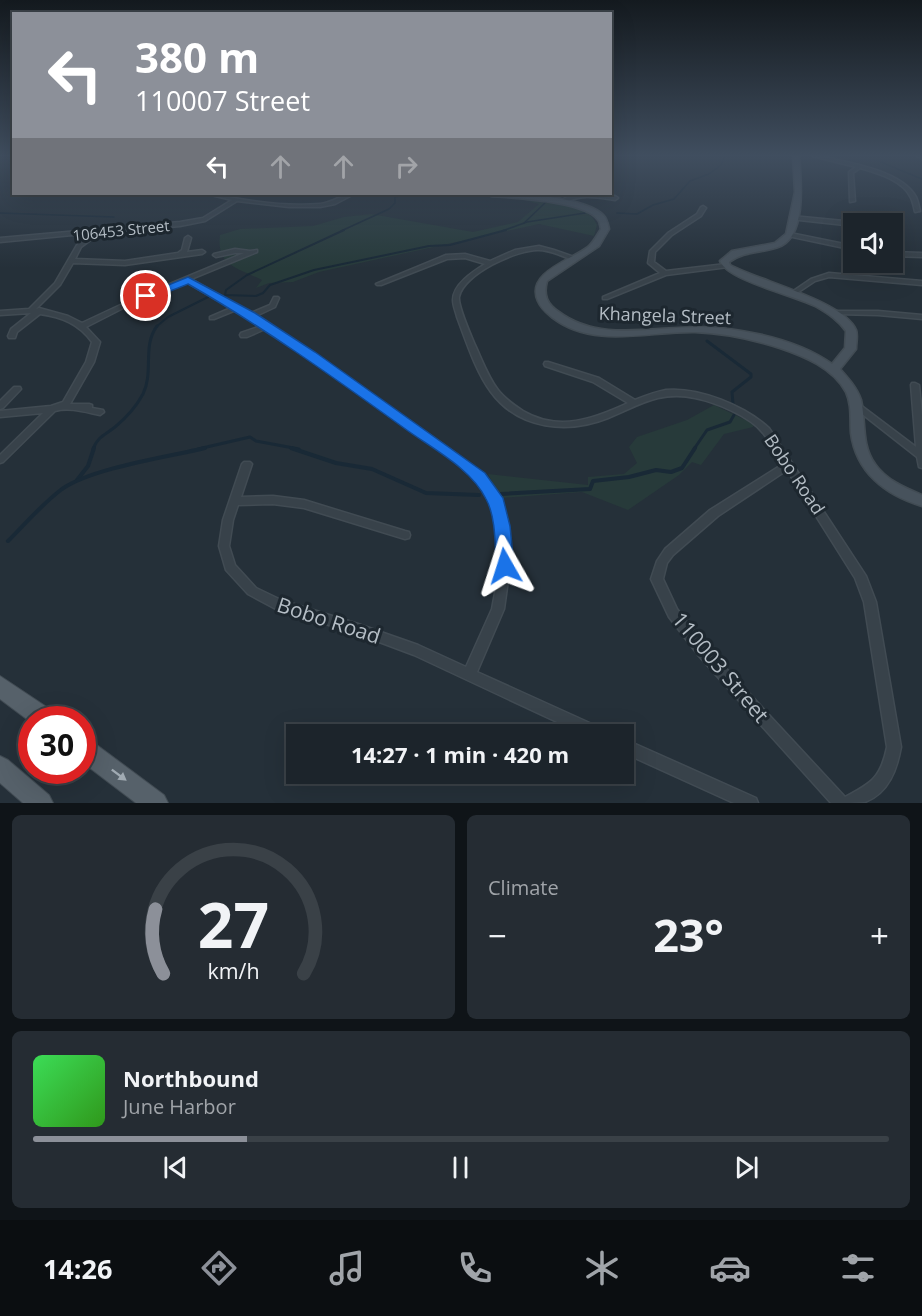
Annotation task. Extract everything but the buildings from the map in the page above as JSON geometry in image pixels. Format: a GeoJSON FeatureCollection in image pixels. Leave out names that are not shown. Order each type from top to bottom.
{"type":"FeatureCollection","features":[{"type":"Feature","properties":{"kind":"main road"},"geometry":{"type":"LineString","coordinates":[[0,686],[27,706]]}},
{"type":"Feature","properties":{"kind":"main road"},"geometry":{"type":"LineString","coordinates":[[96,758],[156,803]]}},
{"type":"Feature","properties":{"kind":"main road"},"geometry":{"type":"LineString","coordinates":[[0,768],[41,803]]}},
{"type":"Feature","properties":{"kind":"street"},"geometry":{"type":"LineString","coordinates":[[726,266],[724,261],[728,256],[778,245],[785,241],[790,235],[799,193]]}},
{"type":"Feature","properties":{"kind":"street"},"geometry":{"type":"LineString","coordinates":[[852,193],[852,201]]}},
{"type":"Feature","properties":{"kind":"street"},"geometry":{"type":"LineString","coordinates":[[911,193],[917,211]]}},
{"type":"Feature","properties":{"kind":"street"},"geometry":{"type":"LineString","coordinates":[[214,195],[237,200],[319,205],[330,204],[350,195]]}},
{"type":"Feature","properties":{"kind":"street","name":"Khangela Street"},"geometry":{"type":"LineString","coordinates":[[508,195],[563,201],[586,208],[603,221],[604,229],[596,244],[545,277],[541,284],[540,291],[545,305],[565,320],[582,328],[625,334],[699,330],[753,337],[796,350],[833,370],[846,382],[853,394],[858,437],[867,466],[896,490],[922,501]]}},
{"type":"Feature","properties":{"kind":"street"},"geometry":{"type":"LineString","coordinates":[[563,201],[567,197],[579,195],[615,198]]}},
{"type":"Feature","properties":{"kind":"street","name":"106453 Street"},"geometry":{"type":"LineString","coordinates":[[0,240],[98,233],[190,222],[209,216],[237,200]]}},
{"type":"Feature","properties":{"kind":"street"},"geometry":{"type":"LineString","coordinates":[[665,273],[651,263],[652,252],[670,234],[699,215],[703,208]]}},
{"type":"Feature","properties":{"kind":"street"},"geometry":{"type":"LineString","coordinates":[[792,218],[843,223]]}},
{"type":"Feature","properties":{"kind":"street"},"geometry":{"type":"LineString","coordinates":[[12,336],[58,285],[79,246],[98,233]]}},
{"type":"Feature","properties":{"kind":"street"},"geometry":{"type":"LineString","coordinates":[[790,235],[843,246]]}},
{"type":"Feature","properties":{"kind":"street"},"geometry":{"type":"LineString","coordinates":[[180,255],[185,251],[188,238]]}},
{"type":"Feature","properties":{"kind":"street","name":"Bobo Road"},"geometry":{"type":"LineString","coordinates":[[574,258],[549,250],[533,248],[490,263],[464,284],[456,297],[456,307],[486,377],[493,390],[504,401],[532,419],[572,426],[589,422],[634,403],[666,393],[687,393],[711,399],[758,423],[774,440],[860,576],[870,602],[894,747],[891,769],[877,788],[849,803]]}},
{"type":"Feature","properties":{"kind":"street"},"geometry":{"type":"LineString","coordinates":[[82,326],[131,302],[226,264],[252,251],[216,255]]}},
{"type":"Feature","properties":{"kind":"street"},"geometry":{"type":"LineString","coordinates":[[71,261],[125,263],[202,252]]}},
{"type":"Feature","properties":{"kind":"street"},"geometry":{"type":"LineString","coordinates":[[903,254],[922,255]]}},
{"type":"Feature","properties":{"kind":"street"},"geometry":{"type":"LineString","coordinates":[[379,284],[446,257],[465,256],[490,263]]}},
{"type":"Feature","properties":{"kind":"street"},"geometry":{"type":"LineString","coordinates":[[605,298],[665,273],[726,266],[740,275],[837,313],[850,325],[854,334],[851,349],[833,370]]}},
{"type":"Feature","properties":{"kind":"street"},"geometry":{"type":"LineString","coordinates":[[792,294],[813,280],[829,275],[922,283]]}},
{"type":"Feature","properties":{"kind":"street"},"geometry":{"type":"LineString","coordinates":[[188,280],[266,326],[455,457],[480,477],[495,498],[501,526],[505,566],[498,609],[470,673]]}},
{"type":"Feature","properties":{"kind":"street"},"geometry":{"type":"LineString","coordinates":[[251,316],[273,306],[276,298]]}},
{"type":"Feature","properties":{"kind":"street"},"geometry":{"type":"LineString","coordinates":[[212,318],[237,308]]}},
{"type":"Feature","properties":{"kind":"street"},"geometry":{"type":"LineString","coordinates":[[0,313],[35,309],[55,314],[82,326],[94,338],[96,348],[69,399],[56,408],[0,460]]}},
{"type":"Feature","properties":{"kind":"street"},"geometry":{"type":"LineString","coordinates":[[837,313],[878,313],[922,317]]}},
{"type":"Feature","properties":{"kind":"street"},"geometry":{"type":"LineString","coordinates":[[244,335],[266,326]]}},
{"type":"Feature","properties":{"kind":"street"},"geometry":{"type":"LineString","coordinates":[[548,364],[596,380],[634,403]]}},
{"type":"Feature","properties":{"kind":"street"},"geometry":{"type":"LineString","coordinates":[[915,385],[922,465]]}},
{"type":"Feature","properties":{"kind":"street"},"geometry":{"type":"LineString","coordinates":[[0,406],[17,389]]}},
{"type":"Feature","properties":{"kind":"street"},"geometry":{"type":"LineString","coordinates":[[855,406],[921,455]]}},
{"type":"Feature","properties":{"kind":"street"},"geometry":{"type":"LineString","coordinates":[[0,414],[84,407],[85,411],[100,412]]}},
{"type":"Feature","properties":{"kind":"street","name":"Bobo Road"},"geometry":{"type":"LineString","coordinates":[[247,464],[228,520],[224,546],[231,567],[252,591],[278,604],[358,629],[470,673],[577,724]]}},
{"type":"Feature","properties":{"kind":"street","name":"110003 Street"},"geometry":{"type":"LineString","coordinates":[[789,464],[714,513],[669,552],[662,561],[657,579],[673,613],[702,652],[841,803]]}},
{"type":"Feature","properties":{"kind":"street"},"geometry":{"type":"LineString","coordinates":[[235,501],[273,500],[304,504],[405,536]]}},
{"type":"Feature","properties":{"kind":"street"},"geometry":{"type":"LineString","coordinates":[[634,750],[751,803]]}},
{"type":"Feature","properties":{"kind":"shaded area"},"geometry":{"type":"Polygon","coordinates":[[[525,200],[567,204],[585,211],[597,225],[594,236],[539,224],[319,272],[293,282],[269,283],[256,288],[262,280],[230,265],[225,260],[220,245],[220,235],[240,229],[313,226],[344,217],[371,214],[473,232],[518,222],[539,204],[525,200]]]}},
{"type":"Feature","properties":{"kind":"shaded area"},"geometry":{"type":"Polygon","coordinates":[[[714,405],[754,424],[753,427],[724,434],[701,465],[692,462],[679,475],[628,510],[582,492],[500,498],[488,474],[588,485],[588,477],[624,474],[637,463],[629,447],[637,437],[687,420],[714,405]]]}},
{"type":"Feature","properties":{"kind":"waterway"},"geometry":{"type":"LineString","coordinates":[[617,213],[637,214],[653,205],[674,199],[679,193]]}},
{"type":"Feature","properties":{"kind":"waterway"},"geometry":{"type":"LineString","coordinates":[[341,231],[389,209],[395,203],[395,197],[401,195]]}},
{"type":"Feature","properties":{"kind":"waterway"},"geometry":{"type":"LineString","coordinates":[[524,223],[547,201]]}},
{"type":"Feature","properties":{"kind":"waterway"},"geometry":{"type":"LineString","coordinates":[[0,213],[114,217]]}},
{"type":"Feature","properties":{"kind":"waterway"},"geometry":{"type":"LineString","coordinates":[[502,231],[527,222],[585,213]]}},
{"type":"Feature","properties":{"kind":"waterway"},"geometry":{"type":"LineString","coordinates":[[344,230],[247,275],[226,290],[225,295],[256,296],[263,293],[270,285],[314,270],[429,246],[450,245],[506,230]]}},
{"type":"Feature","properties":{"kind":"waterway"},"geometry":{"type":"LineString","coordinates":[[157,326],[168,317],[208,297]]}},
{"type":"Feature","properties":{"kind":"waterway"},"geometry":{"type":"LineString","coordinates":[[93,449],[100,438],[127,416],[143,394],[148,377],[150,342],[157,326]]}},
{"type":"Feature","properties":{"kind":"waterway"},"geometry":{"type":"LineString","coordinates":[[707,341],[751,374],[751,377],[732,392],[733,404]]}},
{"type":"Feature","properties":{"kind":"waterway"},"geometry":{"type":"LineString","coordinates":[[694,449],[707,430],[730,422],[734,415]]}},
{"type":"Feature","properties":{"kind":"waterway"},"geometry":{"type":"LineString","coordinates":[[198,449],[250,437],[256,441],[299,449]]}},
{"type":"Feature","properties":{"kind":"waterway"},"geometry":{"type":"LineString","coordinates":[[77,480],[88,466],[94,448]]}},
{"type":"Feature","properties":{"kind":"waterway"},"geometry":{"type":"LineString","coordinates":[[8,541],[48,501],[75,482],[110,469],[205,448]]}},
{"type":"Feature","properties":{"kind":"waterway"},"geometry":{"type":"LineString","coordinates":[[291,448],[336,463],[372,469],[426,493],[479,495]]}},
{"type":"Feature","properties":{"kind":"waterway"},"geometry":{"type":"LineString","coordinates":[[501,494],[590,489],[593,481],[629,477],[656,470],[671,472],[682,468],[695,448]]}},
{"type":"Feature","properties":{"kind":"route"},"geometry":{"type":"LineString","coordinates":[[146,296],[188,280],[251,316],[310,355],[455,457],[480,477],[495,498],[501,526],[505,566]]}}]}
